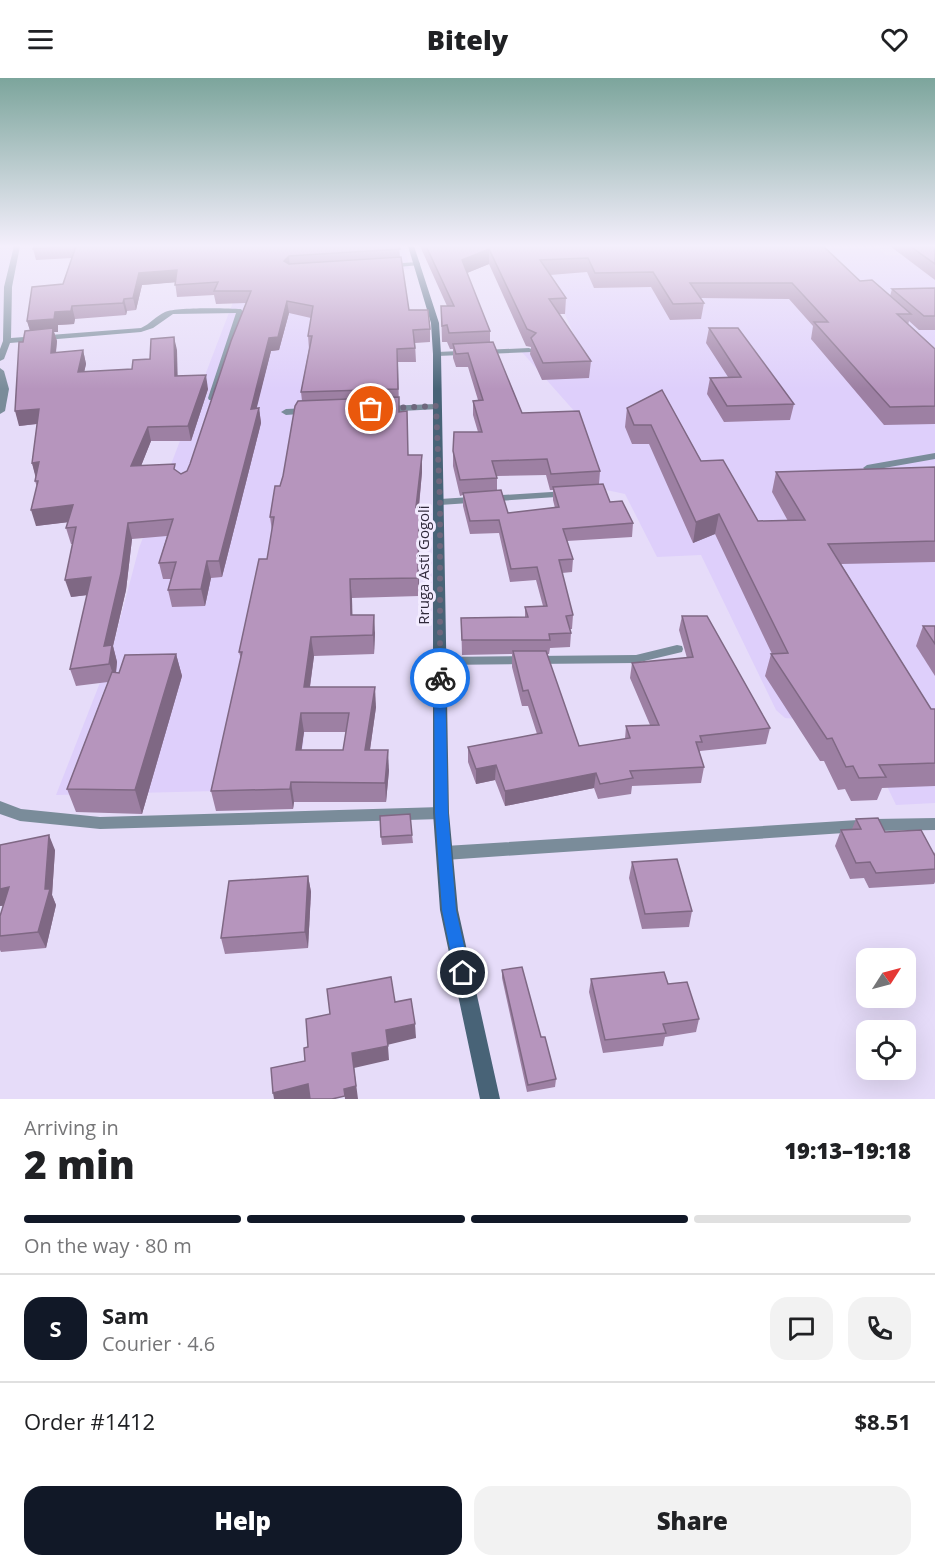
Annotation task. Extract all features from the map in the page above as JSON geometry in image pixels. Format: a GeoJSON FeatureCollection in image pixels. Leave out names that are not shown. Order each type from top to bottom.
{"type":"FeatureCollection","features":[{"type":"Feature","properties":{"kind":"street"},"geometry":{"type":"LineString","coordinates":[[0,359],[7,341],[8,294]]}},
{"type":"Feature","properties":{"kind":"street","name":"Rruga Asti Gogoli"},"geometry":{"type":"LineString","coordinates":[[427,294],[435,322],[437,354],[441,813],[449,910],[490,1099]]}},
{"type":"Feature","properties":{"kind":"street"},"geometry":{"type":"LineString","coordinates":[[7,341],[141,330],[152,328],[162,315],[172,312],[238,311],[241,314],[210,404]]}},
{"type":"Feature","properties":{"kind":"street"},"geometry":{"type":"LineString","coordinates":[[437,354],[529,350]]}},
{"type":"Feature","properties":{"kind":"street"},"geometry":{"type":"LineString","coordinates":[[0,371],[5,389],[0,411]]}},
{"type":"Feature","properties":{"kind":"street"},"geometry":{"type":"LineString","coordinates":[[369,409],[436,406]]}},
{"type":"Feature","properties":{"kind":"street"},"geometry":{"type":"LineString","coordinates":[[286,412],[322,411]]}},
{"type":"Feature","properties":{"kind":"street"},"geometry":{"type":"LineString","coordinates":[[440,502],[581,493]]}},
{"type":"Feature","properties":{"kind":"street"},"geometry":{"type":"LineString","coordinates":[[439,661],[636,659],[677,649]]}},
{"type":"Feature","properties":{"kind":"street"},"geometry":{"type":"LineString","coordinates":[[0,807],[20,815],[100,823],[441,813]]}},
{"type":"Feature","properties":{"kind":"street"},"geometry":{"type":"LineString","coordinates":[[445,853],[874,825],[935,824]]}},
{"type":"Feature","properties":{"kind":"lane"},"geometry":{"type":"LineString","coordinates":[[867,468],[935,456]]}},
{"type":"Feature","properties":{"kind":"shaded area"},"geometry":{"type":"Polygon","coordinates":[[[236,294],[339,294],[355,302],[298,789],[56,795],[110,657],[139,548],[236,294]]]}},
{"type":"Feature","properties":{"kind":"shaded area"},"geometry":{"type":"Polygon","coordinates":[[[555,294],[935,294],[935,803],[896,805],[857,724],[785,718],[776,710],[701,555],[657,557],[625,494],[597,488],[575,412],[521,351],[580,348],[555,294]]]}},
{"type":"Feature","properties":{"kind":"building"},"geometry":{"type":"Polygon","coordinates":[[[31,294],[134,294],[133,298],[124,299],[123,303],[72,306],[71,311],[55,312],[54,319],[27,321],[31,294]]]}},
{"type":"Feature","properties":{"kind":"building"},"geometry":{"type":"Polygon","coordinates":[[[250,294],[407,294],[409,310],[428,310],[430,329],[413,330],[415,348],[397,349],[398,389],[301,392],[312,336],[308,336],[313,306],[287,301],[278,337],[269,338],[251,409],[259,408],[219,561],[207,561],[201,589],[168,590],[176,562],[159,563],[173,519],[128,523],[121,573],[104,646],[112,645],[109,664],[70,669],[91,577],[65,580],[76,527],[66,528],[73,505],[31,510],[38,481],[35,481],[39,462],[32,463],[39,409],[15,411],[19,342],[23,342],[25,331],[53,328],[51,353],[83,350],[78,372],[132,369],[133,360],[150,359],[151,339],[174,337],[175,376],[206,375],[188,426],[148,427],[131,466],[175,464],[174,469],[181,474],[187,471],[190,464],[231,341],[250,294]]]}},
{"type":"Feature","properties":{"kind":"building"},"geometry":{"type":"Polygon","coordinates":[[[448,294],[475,294],[490,331],[449,333],[447,325],[442,326],[441,306],[454,306],[448,294]]]}},
{"type":"Feature","properties":{"kind":"building"},"geometry":{"type":"Polygon","coordinates":[[[510,294],[563,294],[566,298],[549,299],[591,361],[543,363],[531,338],[536,333],[527,329],[510,294]]]}},
{"type":"Feature","properties":{"kind":"building"},"geometry":{"type":"Polygon","coordinates":[[[667,294],[697,294],[704,303],[673,304],[667,294]]]}},
{"type":"Feature","properties":{"kind":"building"},"geometry":{"type":"Polygon","coordinates":[[[802,294],[888,294],[911,314],[897,314],[935,349],[935,406],[890,407],[814,322],[828,322],[802,294]]]}},
{"type":"Feature","properties":{"kind":"building"},"geometry":{"type":"Polygon","coordinates":[[[898,294],[935,294],[935,316],[924,316],[898,294]]]}},
{"type":"Feature","properties":{"kind":"building"},"geometry":{"type":"Polygon","coordinates":[[[709,328],[738,328],[794,404],[727,406],[710,378],[741,377],[709,328]]]}},
{"type":"Feature","properties":{"kind":"building"},"geometry":{"type":"Polygon","coordinates":[[[493,342],[522,413],[579,411],[600,471],[551,474],[547,459],[492,461],[497,478],[460,480],[453,451],[454,432],[482,432],[473,401],[483,400],[468,353],[456,354],[453,344],[493,342]]]}},
{"type":"Feature","properties":{"kind":"building"},"geometry":{"type":"Polygon","coordinates":[[[662,390],[701,461],[723,460],[758,521],[805,520],[776,472],[935,467],[935,541],[828,544],[931,709],[935,709],[935,763],[879,765],[886,777],[859,778],[853,766],[846,767],[832,738],[827,739],[771,654],[788,653],[719,514],[696,522],[651,425],[634,425],[627,408],[662,390]]]}},
{"type":"Feature","properties":{"kind":"building"},"geometry":{"type":"Polygon","coordinates":[[[399,397],[399,412],[407,411],[408,455],[422,455],[416,507],[419,507],[418,578],[350,579],[351,615],[374,615],[373,635],[311,637],[304,687],[375,687],[365,750],[388,750],[385,783],[291,782],[290,789],[211,791],[242,652],[239,652],[259,559],[267,559],[274,517],[270,517],[275,486],[280,486],[283,476],[295,406],[298,401],[399,397]],[[301,713],[296,750],[343,750],[349,713],[301,713]]]}},
{"type":"Feature","properties":{"kind":"building"},"geometry":{"type":"Polygon","coordinates":[[[603,484],[610,502],[622,501],[633,523],[563,529],[573,559],[559,560],[573,615],[566,616],[571,633],[549,634],[550,640],[462,640],[461,618],[528,617],[525,607],[547,606],[537,567],[511,569],[499,520],[470,521],[463,493],[501,490],[508,513],[559,507],[553,487],[603,484]]]}},
{"type":"Feature","properties":{"kind":"building"},"geometry":{"type":"Polygon","coordinates":[[[682,616],[707,616],[770,728],[700,736],[702,742],[696,742],[704,767],[630,771],[633,778],[600,784],[596,773],[505,791],[496,765],[476,769],[468,747],[542,733],[528,690],[523,691],[513,651],[546,651],[579,746],[630,738],[626,726],[659,725],[632,663],[693,657],[682,616]]]}},
{"type":"Feature","properties":{"kind":"building"},"geometry":{"type":"Polygon","coordinates":[[[923,626],[935,626],[935,644],[923,626]]]}},
{"type":"Feature","properties":{"kind":"building"},"geometry":{"type":"Polygon","coordinates":[[[176,654],[135,790],[67,789],[112,672],[119,673],[125,655],[176,654]]]}},
{"type":"Feature","properties":{"kind":"building"},"geometry":{"type":"Polygon","coordinates":[[[410,814],[412,835],[381,837],[380,816],[410,814]]]}},
{"type":"Feature","properties":{"kind":"building"},"geometry":{"type":"Polygon","coordinates":[[[878,818],[885,832],[921,830],[935,856],[935,869],[876,873],[870,862],[856,863],[841,830],[861,829],[856,819],[878,818]]]}},
{"type":"Feature","properties":{"kind":"building"},"geometry":{"type":"Polygon","coordinates":[[[49,835],[45,889],[50,889],[38,932],[0,936],[0,916],[9,887],[0,889],[0,845],[49,835]]]}},
{"type":"Feature","properties":{"kind":"building"},"geometry":{"type":"Polygon","coordinates":[[[677,859],[692,911],[645,914],[632,862],[677,859]]]}},
{"type":"Feature","properties":{"kind":"building"},"geometry":{"type":"Polygon","coordinates":[[[308,876],[305,932],[221,938],[229,881],[308,876]]]}},
{"type":"Feature","properties":{"kind":"building"},"geometry":{"type":"Polygon","coordinates":[[[522,967],[541,1037],[545,1037],[556,1079],[528,1085],[502,970],[522,967]]]}},
{"type":"Feature","properties":{"kind":"building"},"geometry":{"type":"Polygon","coordinates":[[[664,972],[668,984],[687,982],[699,1019],[663,1024],[666,1033],[605,1040],[591,979],[664,972]]]}},
{"type":"Feature","properties":{"kind":"building"},"geometry":{"type":"Polygon","coordinates":[[[391,977],[395,1002],[411,999],[415,1024],[386,1030],[388,1046],[352,1053],[356,1086],[344,1089],[345,1096],[332,1099],[310,1099],[308,1084],[273,1093],[271,1068],[305,1061],[304,1048],[308,1047],[306,1019],[330,1014],[327,989],[391,977]]]}},
{"type":"Feature","properties":{"kind":"way so far"},"geometry":{"type":"LineString","coordinates":[[371,409],[436,406],[440,502],[440,678]]}},
{"type":"Feature","properties":{"kind":"route"},"geometry":{"type":"LineString","coordinates":[[440,678],[441,813],[449,910],[463,973]]}}]}
